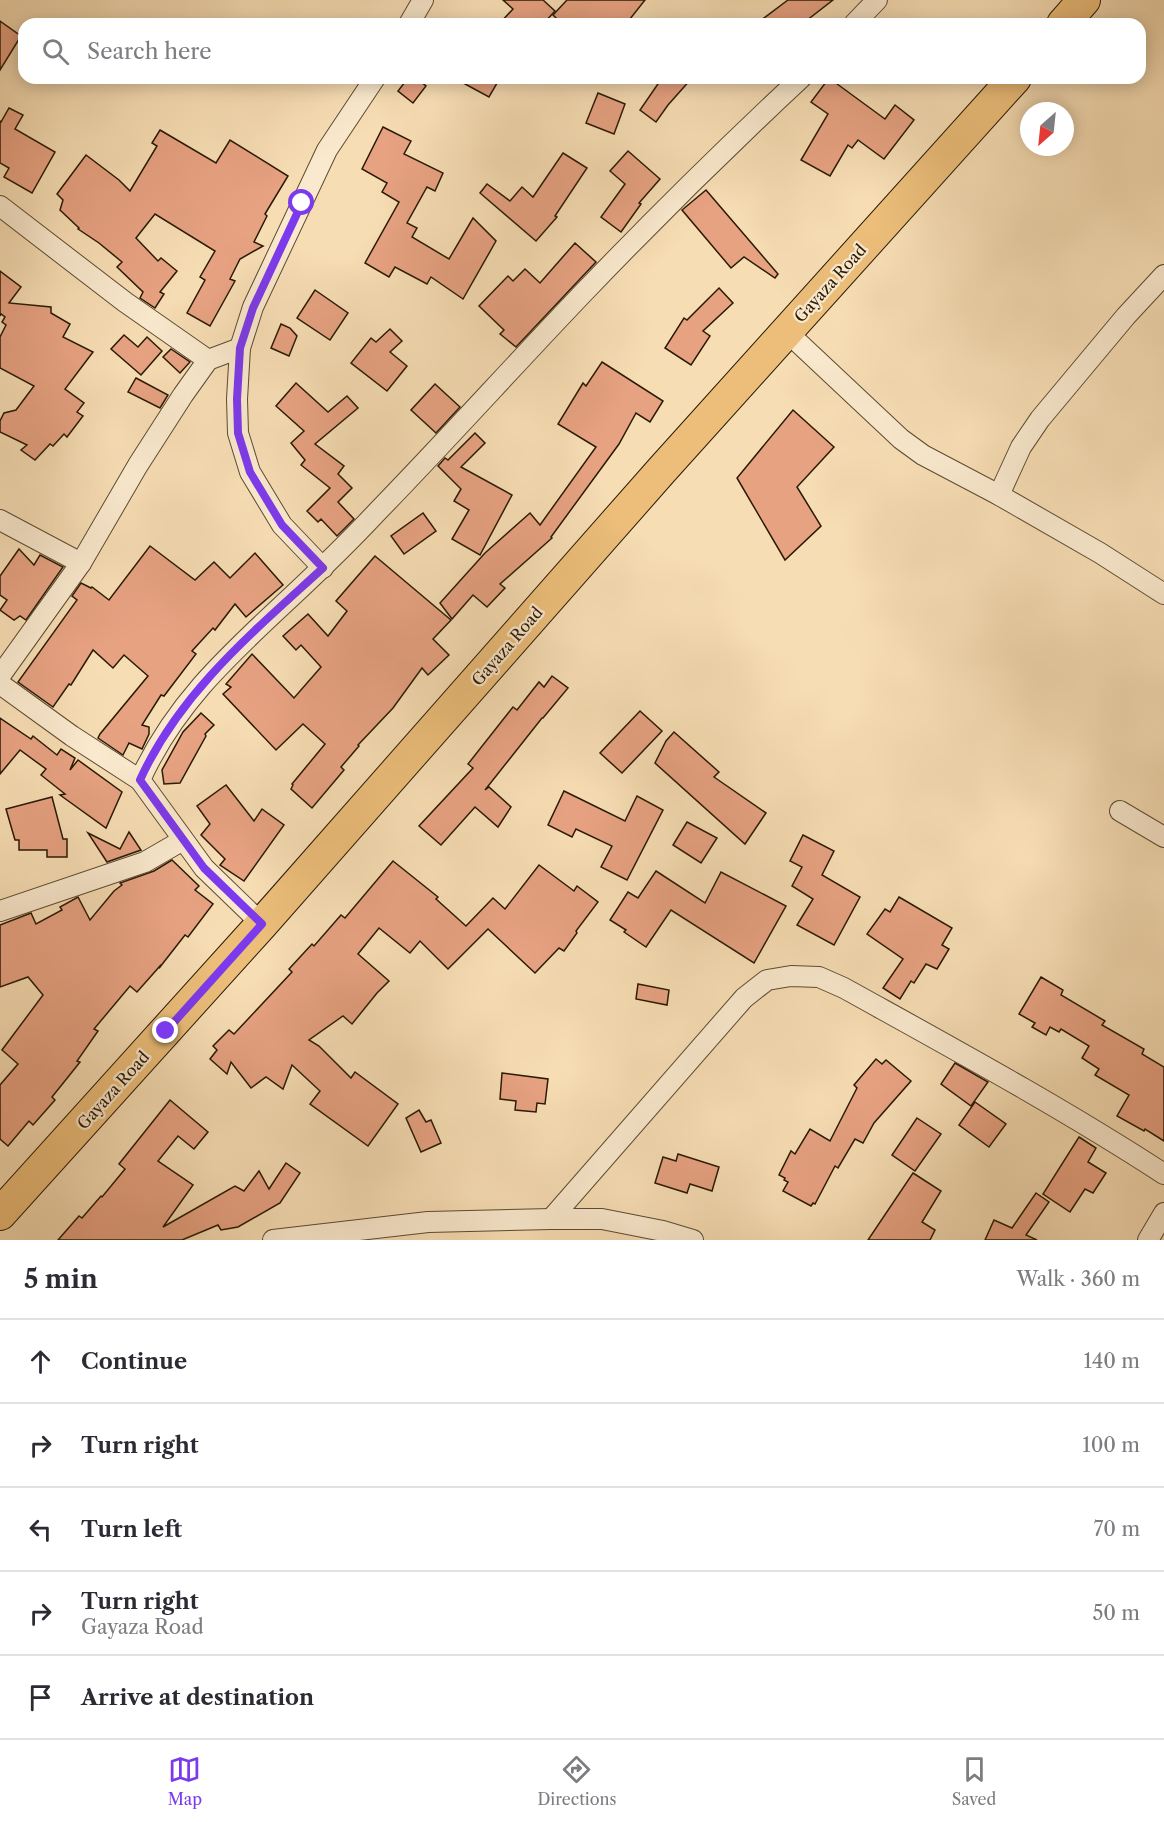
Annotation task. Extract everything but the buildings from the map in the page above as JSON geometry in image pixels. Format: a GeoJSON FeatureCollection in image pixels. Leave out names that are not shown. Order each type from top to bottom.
{"type":"FeatureCollection","features":[{"type":"Feature","properties":{"kind":"main road"},"geometry":{"type":"LineString","coordinates":[[1068,18],[1084,0]]}},
{"type":"Feature","properties":{"kind":"main road","name":"Gayaza Road"},"geometry":{"type":"LineString","coordinates":[[0,1214],[262,924],[661,471],[1010,84]]}},
{"type":"Feature","properties":{"kind":"street"},"geometry":{"type":"LineString","coordinates":[[412,18],[423,0]]}},
{"type":"Feature","properties":{"kind":"street"},"geometry":{"type":"LineString","coordinates":[[860,18],[877,0]]}},
{"type":"Feature","properties":{"kind":"street"},"geometry":{"type":"LineString","coordinates":[[323,568],[282,525],[250,472],[238,433],[240,348],[253,308],[327,150],[371,84]]}},
{"type":"Feature","properties":{"kind":"street"},"geometry":{"type":"LineString","coordinates":[[140,780],[152,753],[202,683],[323,568],[587,289],[742,133],[795,84]]}},
{"type":"Feature","properties":{"kind":"street"},"geometry":{"type":"LineString","coordinates":[[0,206],[125,302],[208,360]]}},
{"type":"Feature","properties":{"kind":"street"},"geometry":{"type":"LineString","coordinates":[[999,495],[1021,447],[1040,419],[1126,316],[1164,275]]}},
{"type":"Feature","properties":{"kind":"street"},"geometry":{"type":"LineString","coordinates":[[787,332],[901,439],[924,455],[1100,553],[1164,594]]}},
{"type":"Feature","properties":{"kind":"street"},"geometry":{"type":"LineString","coordinates":[[0,676],[81,563],[138,465],[208,360],[240,348]]}},
{"type":"Feature","properties":{"kind":"street"},"geometry":{"type":"LineString","coordinates":[[0,520],[81,563]]}},
{"type":"Feature","properties":{"kind":"street"},"geometry":{"type":"LineString","coordinates":[[0,684],[72,736],[140,780],[204,868],[262,924]]}},
{"type":"Feature","properties":{"kind":"street"},"geometry":{"type":"LineString","coordinates":[[1120,811],[1164,837]]}},
{"type":"Feature","properties":{"kind":"street"},"geometry":{"type":"LineString","coordinates":[[0,911],[145,862],[183,840]]}},
{"type":"Feature","properties":{"kind":"street"},"geometry":{"type":"LineString","coordinates":[[551,1219],[744,998],[767,980],[791,976],[819,977],[844,988],[1028,1091],[1164,1174]]}},
{"type":"Feature","properties":{"kind":"street"},"geometry":{"type":"LineString","coordinates":[[1148,1240],[1164,1213]]}},
{"type":"Feature","properties":{"kind":"street"},"geometry":{"type":"LineString","coordinates":[[273,1240],[344,1236],[428,1222],[602,1219],[663,1231],[693,1240]]}},
{"type":"Feature","properties":{"kind":"route"},"geometry":{"type":"LineString","coordinates":[[166,1031],[262,924],[204,868],[140,780],[152,753],[202,683],[323,568],[282,525],[250,472],[238,433],[240,348],[253,308],[302,203]]}}]}
